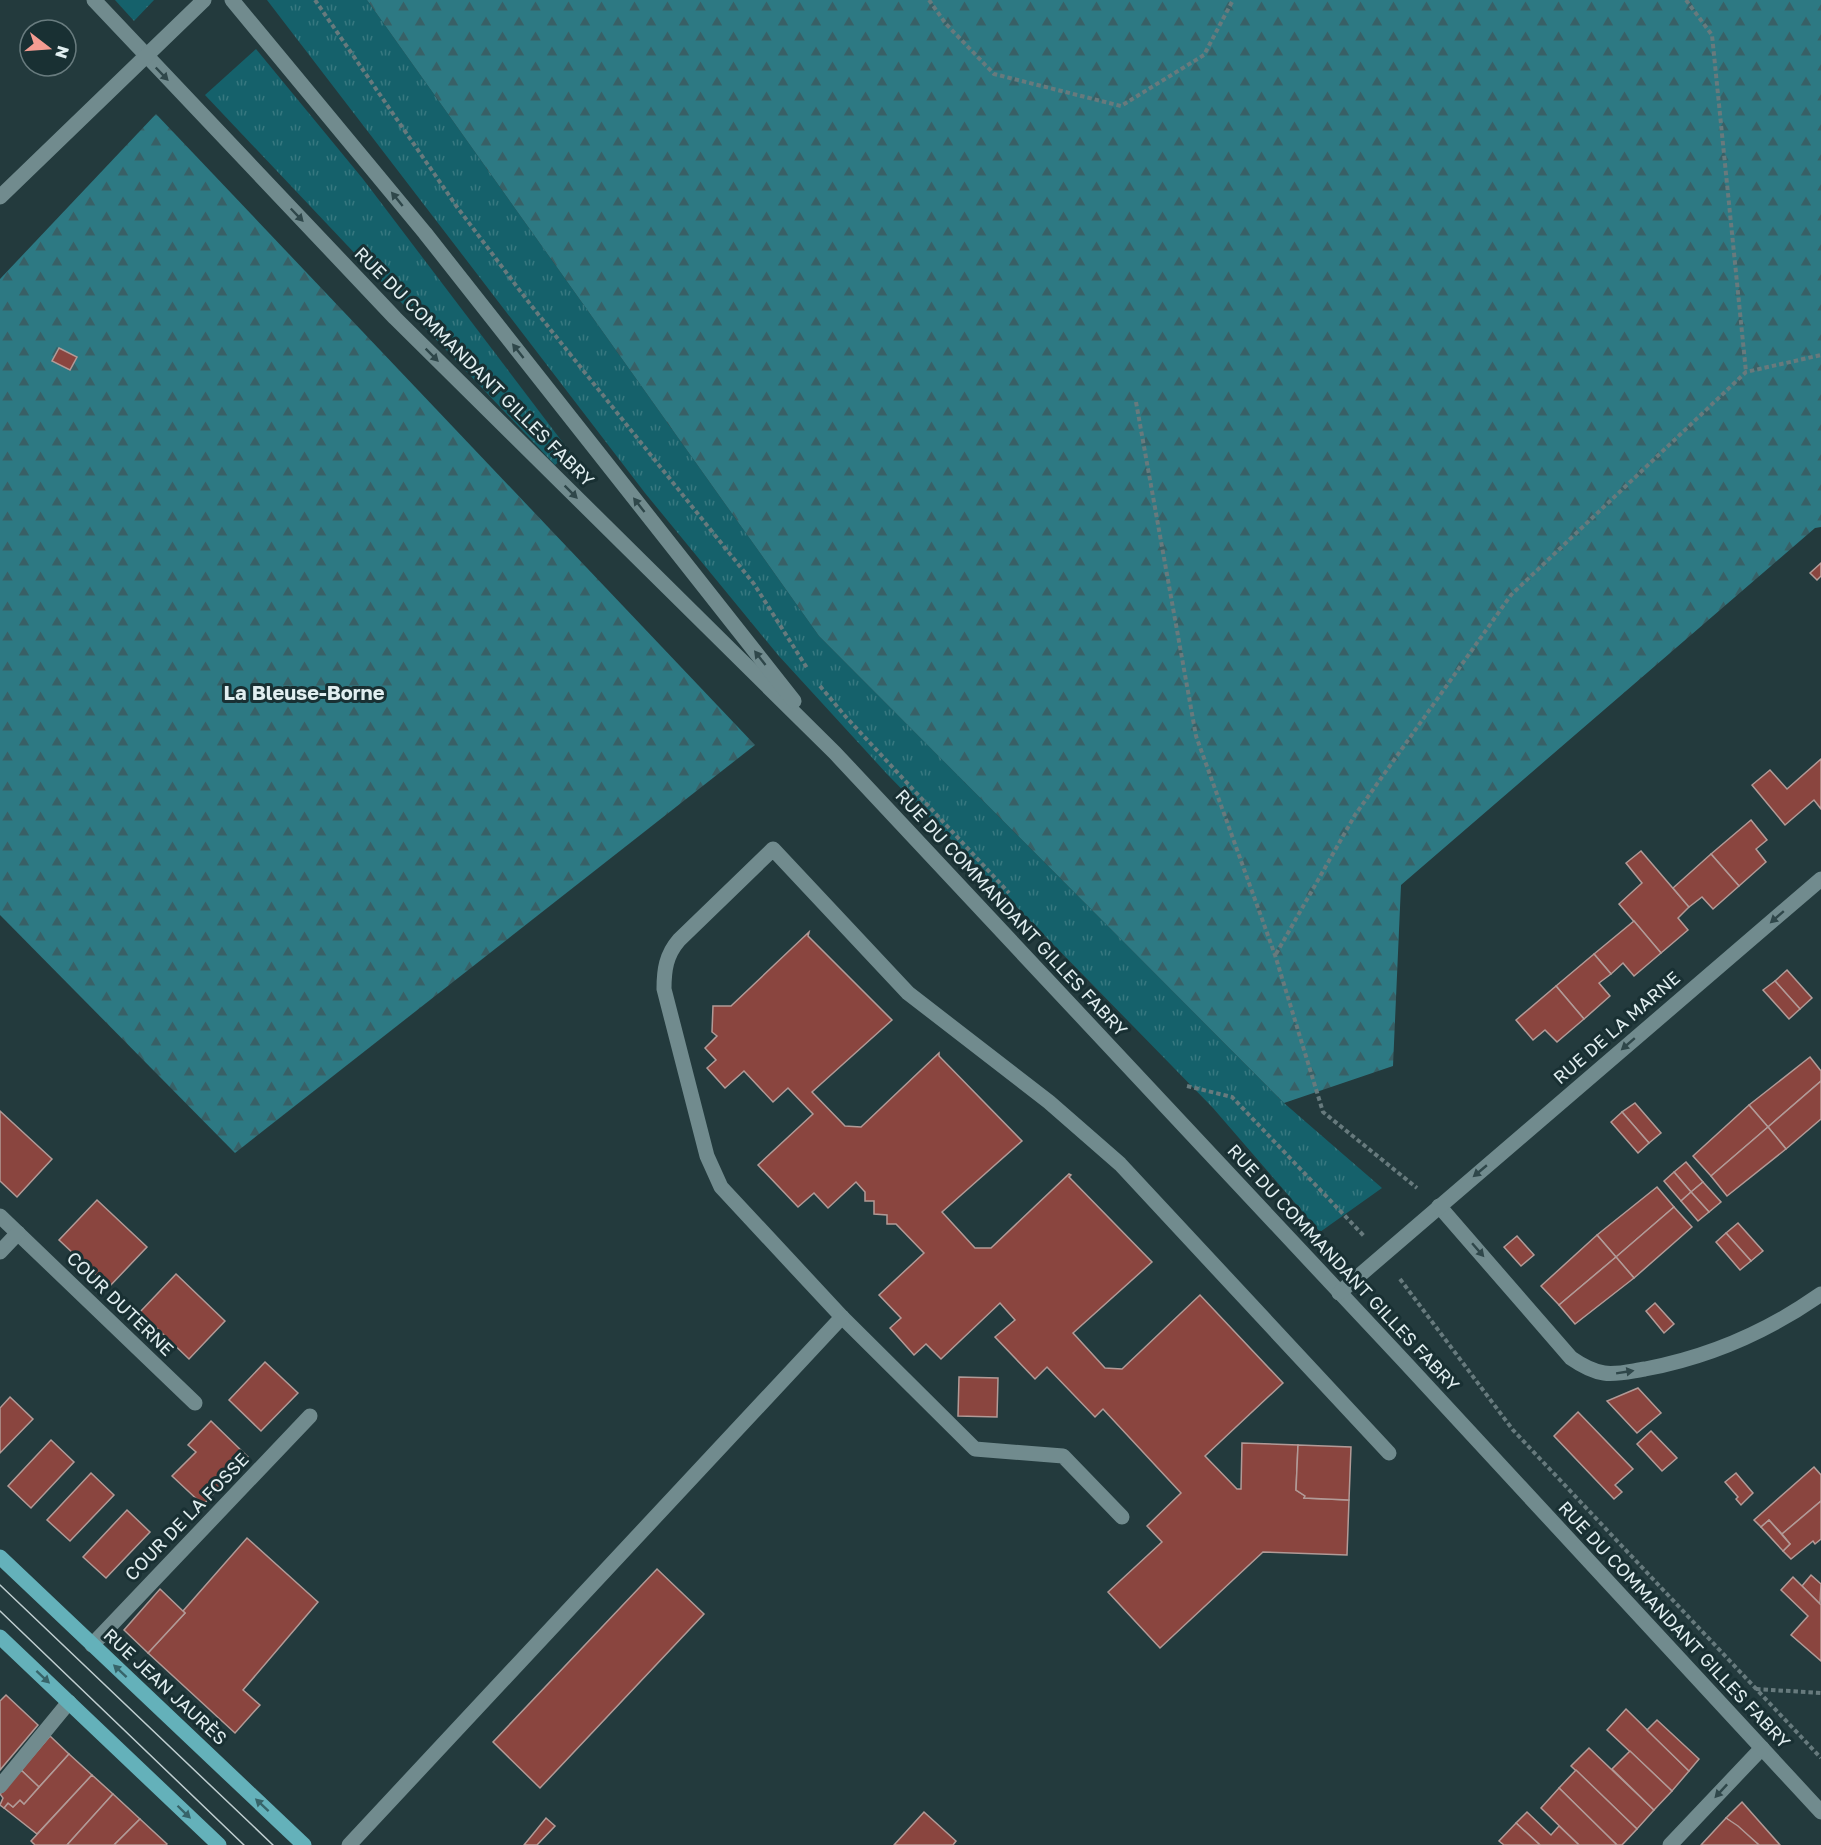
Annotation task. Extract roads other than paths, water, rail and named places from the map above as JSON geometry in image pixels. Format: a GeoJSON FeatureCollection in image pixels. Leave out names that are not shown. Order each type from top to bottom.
{"type":"FeatureCollection","features":[{"type":"Feature","properties":{"kind":"main road","name":"RUE JEAN JAURÈS"},"geometry":{"type":"LineString","coordinates":[[0,1557],[304,1845]]}},
{"type":"Feature","properties":{"kind":"main road"},"geometry":{"type":"LineString","coordinates":[[0,1637],[219,1845]]}},
{"type":"Feature","properties":{"kind":"street","name":"RUE DU COMMANDANT GILLES FABRY"},"geometry":{"type":"LineString","coordinates":[[94,0],[394,318],[835,753],[1821,1812]]}},
{"type":"Feature","properties":{"kind":"street"},"geometry":{"type":"LineString","coordinates":[[0,197],[204,0]]}},
{"type":"Feature","properties":{"kind":"street","name":"RUE DU COMMANDANT GILLES FABRY"},"geometry":{"type":"LineString","coordinates":[[232,0],[425,233],[835,753]]}},
{"type":"Feature","properties":{"kind":"street"},"geometry":{"type":"LineString","coordinates":[[1122,1517],[1063,1456],[975,1449],[842,1317],[721,1187],[707,1156],[664,989],[664,973],[671,949],[773,849],[908,993],[1063,1113],[1120,1164],[1389,1453]]}},
{"type":"Feature","properties":{"kind":"street","name":"RUE DE LA MARNE"},"geometry":{"type":"LineString","coordinates":[[1339,1293],[1821,879]]}},
{"type":"Feature","properties":{"kind":"street"},"geometry":{"type":"LineString","coordinates":[[1439,1206],[1571,1358],[1604,1374],[1682,1361],[1754,1334],[1821,1294]]}},
{"type":"Feature","properties":{"kind":"street","name":"COUR DUTERNE"},"geometry":{"type":"LineString","coordinates":[[0,1216],[195,1403]]}},
{"type":"Feature","properties":{"kind":"street"},"geometry":{"type":"LineString","coordinates":[[0,1252],[18,1233]]}},
{"type":"Feature","properties":{"kind":"street"},"geometry":{"type":"LineString","coordinates":[[349,1845],[842,1317]]}},
{"type":"Feature","properties":{"kind":"street","name":"COUR DE LA FOSSE"},"geometry":{"type":"LineString","coordinates":[[92,1645],[310,1416]]}},
{"type":"Feature","properties":{"kind":"street"},"geometry":{"type":"LineString","coordinates":[[0,1785],[69,1702]]}},
{"type":"Feature","properties":{"kind":"street"},"geometry":{"type":"LineString","coordinates":[[1670,1845],[1762,1748]]}},
{"type":"Feature","properties":{"kind":"tram line"},"geometry":{"type":"LineString","coordinates":[[0,1585],[273,1845]]}},
{"type":"Feature","properties":{"kind":"tram line"},"geometry":{"type":"LineString","coordinates":[[0,1611],[244,1845]]}},
{"type":"Feature","properties":{"kind":"district","name":"La Bleuse-Borne"},"geometry":{"type":"Point","coordinates":[304,693]}}]}
